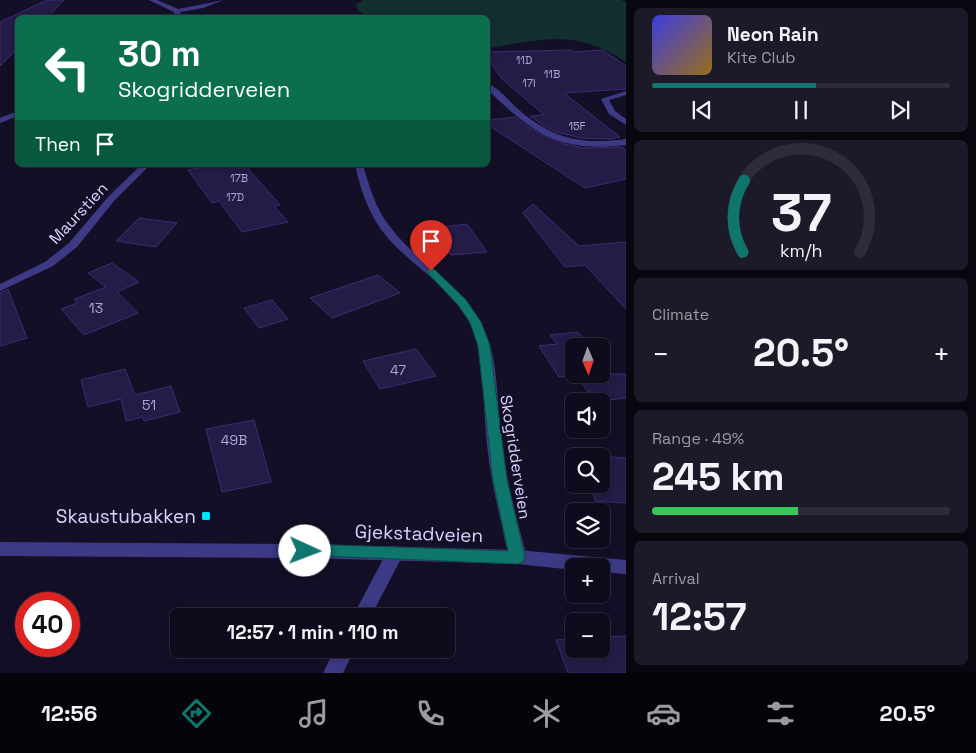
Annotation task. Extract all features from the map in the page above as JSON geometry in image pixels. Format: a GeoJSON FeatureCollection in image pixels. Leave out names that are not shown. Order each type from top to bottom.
{"type":"FeatureCollection","features":[{"type":"Feature","properties":{"kind":"street"},"geometry":{"type":"LineString","coordinates":[[152,0],[178,14],[221,0]]}},
{"type":"Feature","properties":{"kind":"street"},"geometry":{"type":"LineString","coordinates":[[490,88],[534,128],[558,139],[572,144],[594,146],[626,142]]}},
{"type":"Feature","properties":{"kind":"street"},"geometry":{"type":"LineString","coordinates":[[626,93],[605,99],[612,112],[626,123]]}},
{"type":"Feature","properties":{"kind":"street"},"geometry":{"type":"LineString","coordinates":[[0,121],[15,114]]}},
{"type":"Feature","properties":{"kind":"street","name":"Maurstien"},"geometry":{"type":"LineString","coordinates":[[0,288],[49,264],[73,245],[111,199],[144,167]]}},
{"type":"Feature","properties":{"kind":"street","name":"Skogridderveien"},"geometry":{"type":"LineString","coordinates":[[361,167],[370,199],[382,224],[400,245],[458,298],[480,333],[488,367],[500,480],[518,558]]}},
{"type":"Feature","properties":{"kind":"street","name":"Gjekstadveien"},"geometry":{"type":"LineString","coordinates":[[0,549],[201,548],[395,553],[518,558],[626,567]]}},
{"type":"Feature","properties":{"kind":"street"},"geometry":{"type":"LineString","coordinates":[[366,608],[395,553]]}},
{"type":"Feature","properties":{"kind":"street"},"geometry":{"type":"LineString","coordinates":[[333,673],[340,658]]}},
{"type":"Feature","properties":{"kind":"green space"},"geometry":{"type":"Polygon","coordinates":[[[363,0],[621,0],[626,2],[626,62],[608,51],[591,44],[558,39],[490,48],[490,15],[365,15],[358,10],[356,5],[363,0]]]}},
{"type":"Feature","properties":{"kind":"building"},"geometry":{"type":"Polygon","coordinates":[[[47,0],[64,0],[50,15],[15,15],[15,51],[0,66],[0,22],[47,0]]]}},
{"type":"Feature","properties":{"kind":"building"},"geometry":{"type":"Polygon","coordinates":[[[603,50],[626,66],[626,89],[564,93],[620,137],[610,139],[581,138],[556,132],[544,126],[530,116],[544,115],[501,78],[490,62],[490,52],[603,50]]]}},
{"type":"Feature","properties":{"kind":"building"},"geometry":{"type":"Polygon","coordinates":[[[515,117],[533,130],[565,144],[583,148],[622,147],[626,150],[626,179],[585,188],[490,126],[490,120],[515,117]]]}},
{"type":"Feature","properties":{"kind":"building"},"geometry":{"type":"Polygon","coordinates":[[[203,167],[247,167],[280,205],[274,206],[288,222],[242,232],[219,201],[212,203],[188,170],[203,167]]]}},
{"type":"Feature","properties":{"kind":"building"},"geometry":{"type":"Polygon","coordinates":[[[533,204],[579,246],[626,242],[626,309],[585,265],[565,267],[523,213],[533,204]]]}},
{"type":"Feature","properties":{"kind":"building"},"geometry":{"type":"Polygon","coordinates":[[[139,218],[177,223],[156,247],[116,241],[139,218]]]}},
{"type":"Feature","properties":{"kind":"building"},"geometry":{"type":"Polygon","coordinates":[[[467,224],[487,252],[451,255],[434,228],[467,224]]]}},
{"type":"Feature","properties":{"kind":"building"},"geometry":{"type":"Polygon","coordinates":[[[112,263],[139,282],[117,292],[138,313],[84,335],[61,309],[77,303],[74,299],[106,287],[88,273],[112,263]]]}},
{"type":"Feature","properties":{"kind":"building"},"geometry":{"type":"Polygon","coordinates":[[[378,275],[400,293],[332,318],[310,298],[378,275]]]}},
{"type":"Feature","properties":{"kind":"building"},"geometry":{"type":"Polygon","coordinates":[[[8,289],[27,338],[0,346],[0,293],[8,289]]]}},
{"type":"Feature","properties":{"kind":"building"},"geometry":{"type":"Polygon","coordinates":[[[272,300],[288,319],[259,328],[244,308],[272,300]]]}},
{"type":"Feature","properties":{"kind":"building"},"geometry":{"type":"Polygon","coordinates":[[[578,332],[583,338],[565,338],[565,376],[559,377],[539,346],[557,344],[550,335],[578,332]]]}},
{"type":"Feature","properties":{"kind":"building"},"geometry":{"type":"Polygon","coordinates":[[[416,349],[436,376],[380,389],[363,361],[416,349]]]}},
{"type":"Feature","properties":{"kind":"building"},"geometry":{"type":"Polygon","coordinates":[[[125,369],[135,395],[171,386],[180,412],[144,421],[143,417],[126,421],[121,399],[88,407],[81,380],[125,369]]]}},
{"type":"Feature","properties":{"kind":"building"},"geometry":{"type":"Polygon","coordinates":[[[610,372],[612,374],[626,374],[626,398],[610,400],[610,393],[588,392],[582,383],[610,383],[610,372]]]}},
{"type":"Feature","properties":{"kind":"building"},"geometry":{"type":"Polygon","coordinates":[[[254,420],[271,482],[222,492],[206,429],[254,420]]]}},
{"type":"Feature","properties":{"kind":"building"},"geometry":{"type":"Polygon","coordinates":[[[610,457],[626,458],[626,503],[595,501],[593,493],[610,493],[610,457]]]}},
{"type":"Feature","properties":{"kind":"building"},"geometry":{"type":"Polygon","coordinates":[[[626,636],[626,673],[568,673],[556,640],[565,640],[565,658],[610,658],[610,637],[626,636]]]}},
{"type":"Feature","properties":{"kind":"place","name":"Skaustubakken"},"geometry":{"type":"Point","coordinates":[206,516]}},
{"type":"Feature","properties":{"kind":"route"},"geometry":{"type":"LineString","coordinates":[[305,551],[518,558],[506,512],[496,459],[485,349],[480,333],[471,316],[450,289],[431,271]]}}]}
